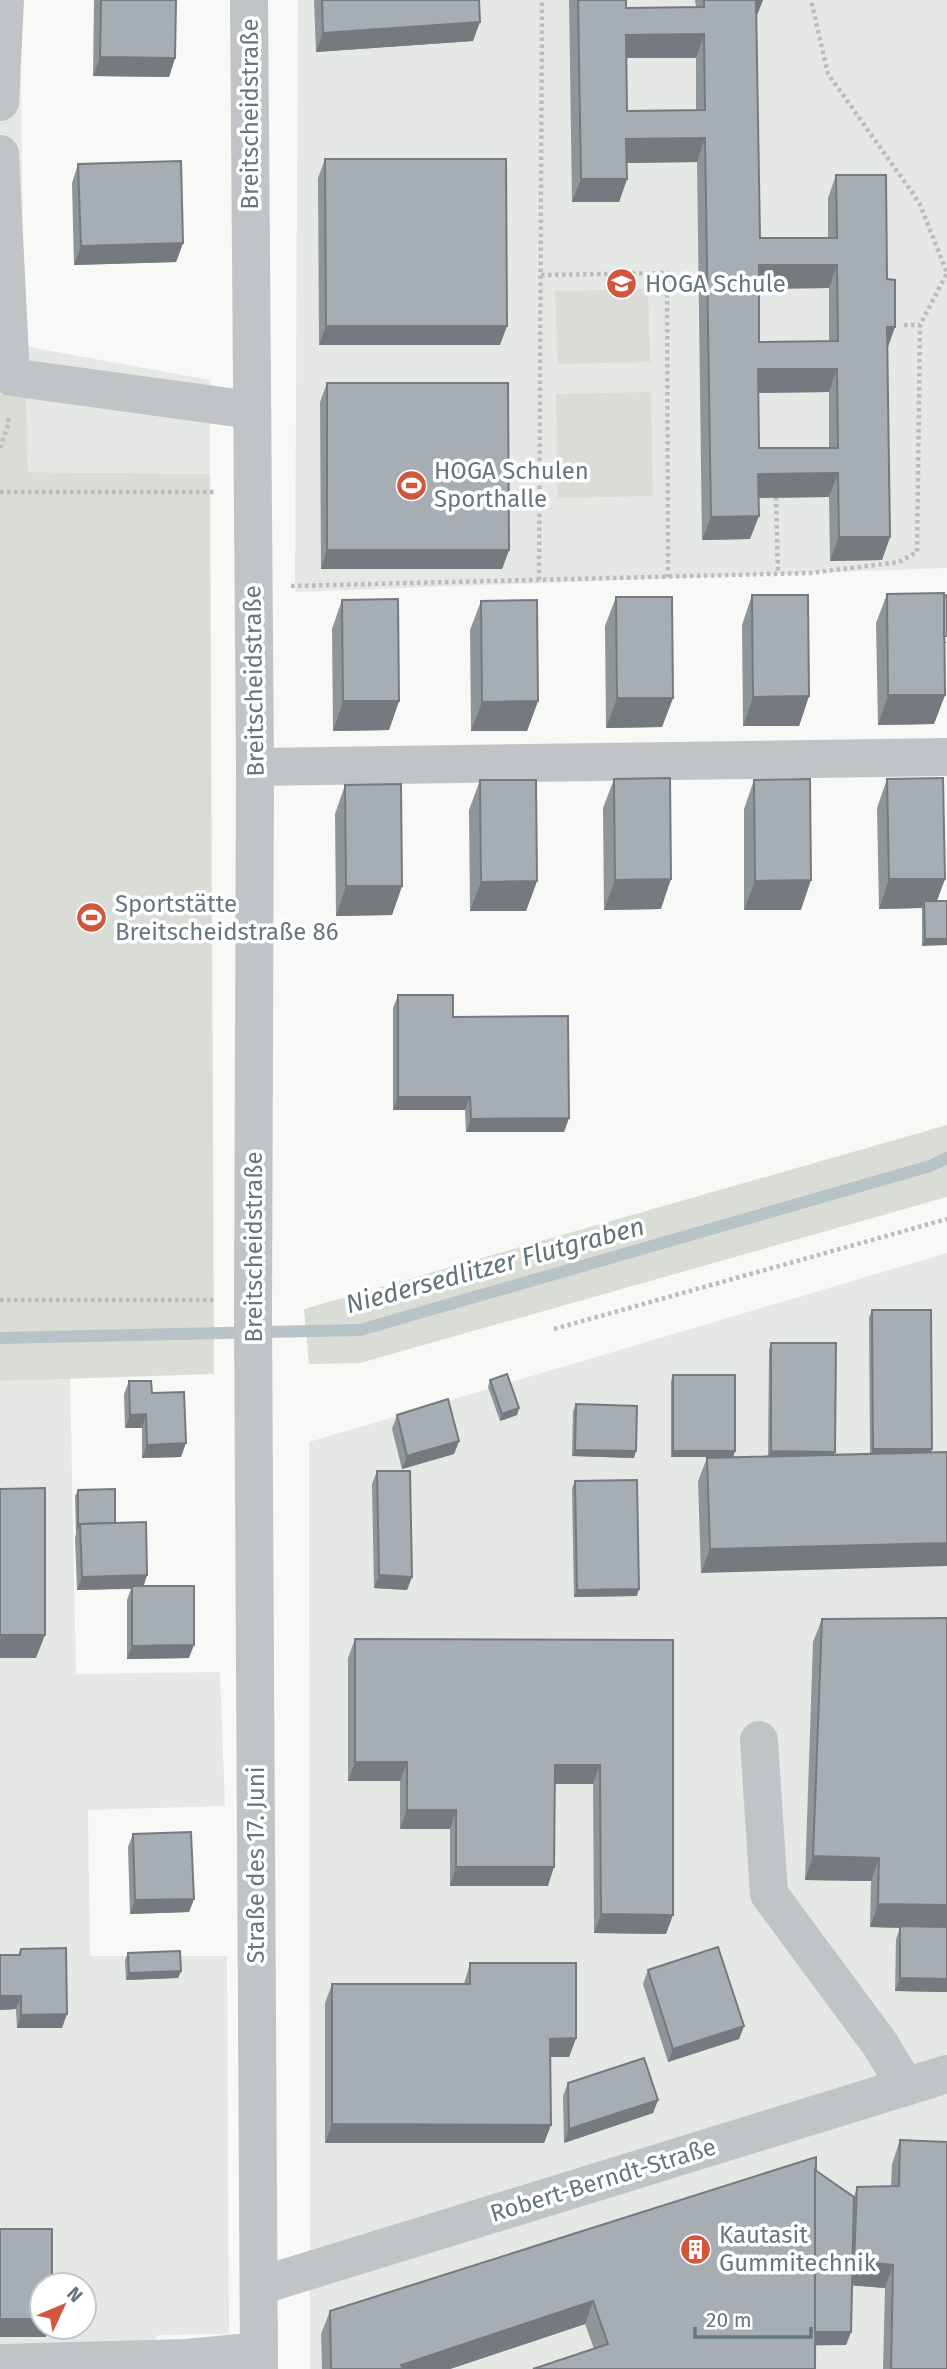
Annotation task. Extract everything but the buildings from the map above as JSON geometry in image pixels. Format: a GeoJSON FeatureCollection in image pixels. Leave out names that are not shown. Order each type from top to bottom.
{"type":"FeatureCollection","features":[{"type":"Feature","properties":{"kind":"street"},"geometry":{"type":"LineString","coordinates":[[0,102],[5,0]]}},
{"type":"Feature","properties":{"kind":"street","name":"Breitscheidstraße"},"geometry":{"type":"LineString","coordinates":[[249,0],[255,767],[254,1361]]}},
{"type":"Feature","properties":{"kind":"street"},"geometry":{"type":"LineString","coordinates":[[0,155],[11,377],[251,411]]}},
{"type":"Feature","properties":{"kind":"street"},"geometry":{"type":"LineString","coordinates":[[255,767],[947,757]]}},
{"type":"Feature","properties":{"kind":"street","name":"Straße des 17. Juni"},"geometry":{"type":"LineString","coordinates":[[254,1361],[259,2360]]}},
{"type":"Feature","properties":{"kind":"street"},"geometry":{"type":"LineString","coordinates":[[759,1741],[769,1894],[880,2044],[906,2087]]}},
{"type":"Feature","properties":{"kind":"street","name":"Robert-Berndt-Straße"},"geometry":{"type":"LineString","coordinates":[[258,2286],[947,2074]]}},
{"type":"Feature","properties":{"kind":"street"},"geometry":{"type":"LineString","coordinates":[[0,2363],[182,2363],[259,2360]]}},
{"type":"Feature","properties":{"kind":"path"},"geometry":{"type":"LineString","coordinates":[[539,580],[542,0]]}},
{"type":"Feature","properties":{"kind":"path"},"geometry":{"type":"LineString","coordinates":[[253,587],[778,574],[899,562],[917,552],[919,324],[947,273],[919,202],[828,74],[811,0]]}},
{"type":"Feature","properties":{"kind":"path"},"geometry":{"type":"LineString","coordinates":[[541,275],[667,273],[668,577]]}},
{"type":"Feature","properties":{"kind":"path"},"geometry":{"type":"LineString","coordinates":[[904,325],[919,324]]}},
{"type":"Feature","properties":{"kind":"path"},"geometry":{"type":"LineString","coordinates":[[0,492],[252,492]]}},
{"type":"Feature","properties":{"kind":"path"},"geometry":{"type":"LineString","coordinates":[[776,497],[778,574]]}},
{"type":"Feature","properties":{"kind":"path"},"geometry":{"type":"LineString","coordinates":[[554,1329],[947,1219]]}},
{"type":"Feature","properties":{"kind":"path"},"geometry":{"type":"LineString","coordinates":[[0,1300],[254,1307]]}},
{"type":"Feature","properties":{"kind":"shaded area"},"geometry":{"type":"Polygon","coordinates":[[[0,0],[20,0],[24,346],[210,380],[210,474],[28,472],[26,395],[0,394],[0,0]]]}},
{"type":"Feature","properties":{"kind":"shaded area","name":"HOGA Schule"},"geometry":{"type":"Polygon","coordinates":[[[298,0],[947,0],[947,568],[295,592],[298,0]]]}},
{"type":"Feature","properties":{"kind":"shaded area"},"geometry":{"type":"Polygon","coordinates":[[[648,289],[650,362],[558,364],[555,291],[648,289]]]}},
{"type":"Feature","properties":{"kind":"shaded area"},"geometry":{"type":"Polygon","coordinates":[[[651,392],[653,496],[558,498],[556,394],[651,392]]]}},
{"type":"Feature","properties":{"kind":"shaded area"},"geometry":{"type":"Polygon","coordinates":[[[0,394],[26,394],[28,472],[210,474],[214,1374],[0,1381],[0,394]]]}},
{"type":"Feature","properties":{"kind":"shaded area"},"geometry":{"type":"Polygon","coordinates":[[[947,1125],[947,1197],[360,1363],[309,1364],[304,1309],[947,1125]]]}},
{"type":"Feature","properties":{"kind":"shaded area"},"geometry":{"type":"Polygon","coordinates":[[[947,1253],[947,2369],[310,2369],[309,1442],[947,1253]]]}},
{"type":"Feature","properties":{"kind":"shaded area"},"geometry":{"type":"Polygon","coordinates":[[[70,1376],[76,1674],[220,1672],[225,1806],[88,1810],[90,1956],[227,1956],[229,2334],[159,2335],[128,2369],[0,2369],[0,1381],[70,1376]]]}},
{"type":"Feature","properties":{"kind":"waterway","name":"Niedersedlitzer Flutgraben"},"geometry":{"type":"LineString","coordinates":[[0,1338],[360,1330],[930,1166],[947,1158]]}},
{"type":"Feature","properties":{"kind":"place","name":"HOGA Schule"},"geometry":{"type":"Point","coordinates":[622,284]}},
{"type":"Feature","properties":{"kind":"place","name":"HOGA Schulen Sporthalle"},"geometry":{"type":"Point","coordinates":[411,485]}},
{"type":"Feature","properties":{"kind":"place","name":"Sportstätte Breitscheidstraße 86"},"geometry":{"type":"Point","coordinates":[92,918]}},
{"type":"Feature","properties":{"kind":"place","name":"Kautasit Gummitechnik"},"geometry":{"type":"Point","coordinates":[696,2249]}}]}
